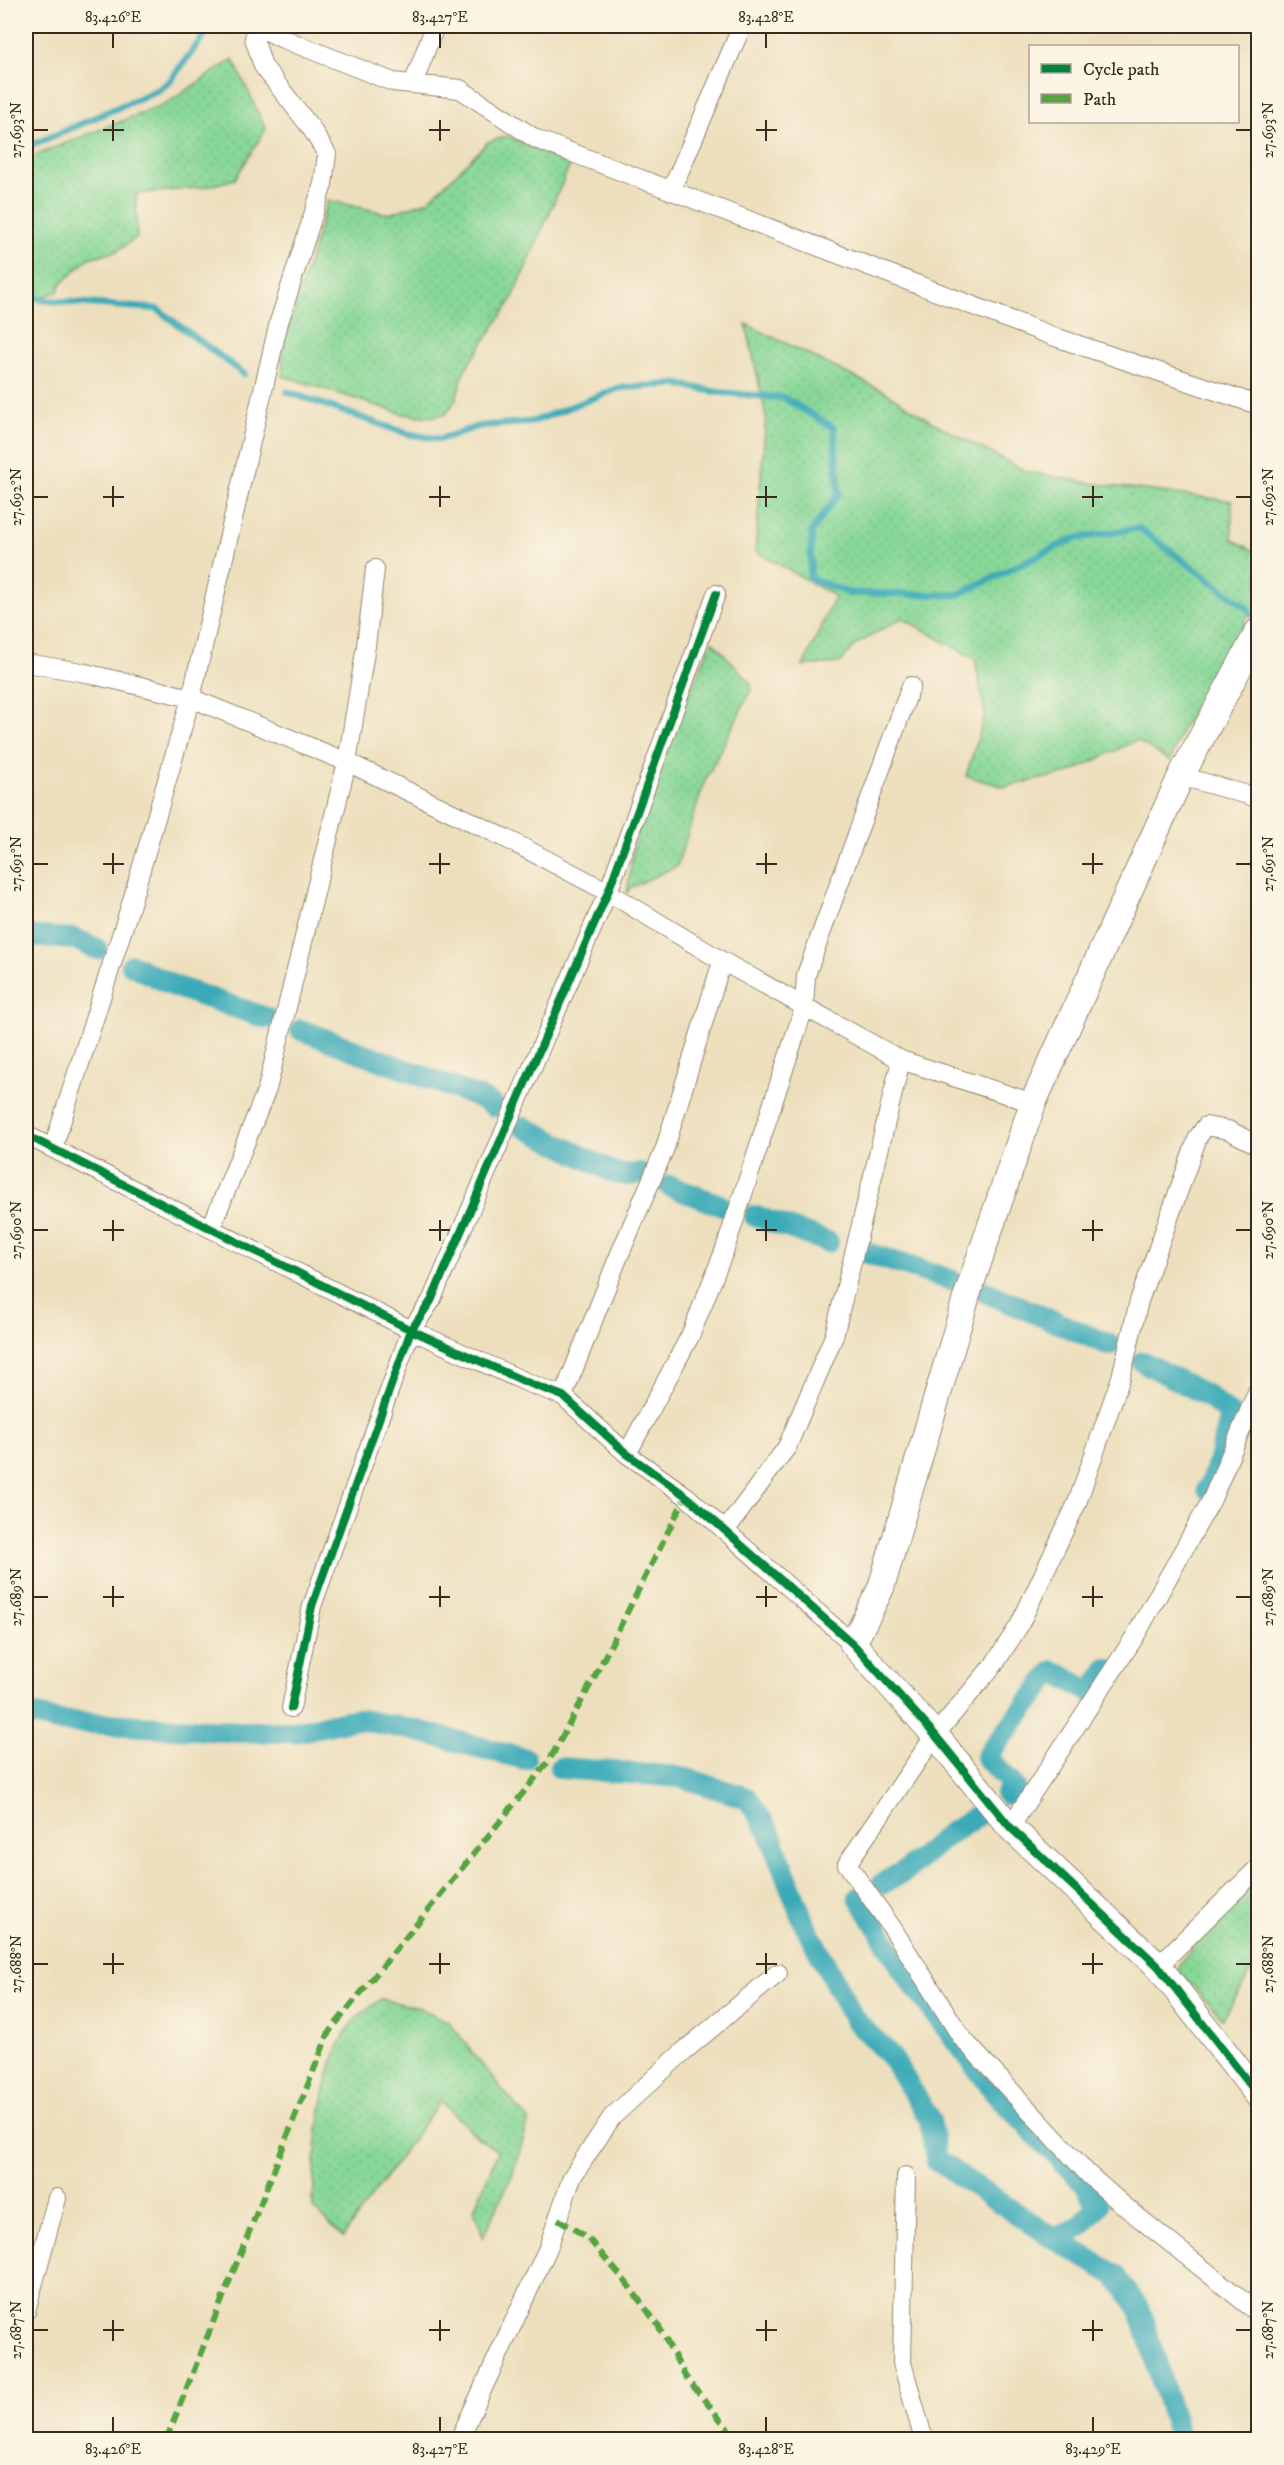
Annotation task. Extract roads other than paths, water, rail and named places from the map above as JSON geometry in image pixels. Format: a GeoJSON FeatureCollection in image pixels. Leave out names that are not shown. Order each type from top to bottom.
{"type":"FeatureCollection","features":[{"type":"Feature","properties":{"kind":"street"},"geometry":{"type":"LineString","coordinates":[[53,1148],[130,907],[191,698],[279,322],[323,184],[327,154],[311,128],[263,66],[254,38],[257,26],[280,38],[393,82],[460,89],[536,139],[1055,337],[1258,405]]}},
{"type":"Feature","properties":{"kind":"street"},"geometry":{"type":"LineString","coordinates":[[413,84],[435,26]]}},
{"type":"Feature","properties":{"kind":"street"},"geometry":{"type":"LineString","coordinates":[[671,191],[742,26]]}},
{"type":"Feature","properties":{"kind":"street"},"geometry":{"type":"LineString","coordinates":[[211,1228],[267,1089],[347,762],[366,646],[375,569]]}},
{"type":"Feature","properties":{"kind":"street"},"geometry":{"type":"LineString","coordinates":[[291,1708],[312,1606],[411,1330],[431,1301],[608,892],[716,594]]}},
{"type":"Feature","properties":{"kind":"street"},"geometry":{"type":"LineString","coordinates":[[853,1644],[880,1588],[967,1295],[1033,1103],[1181,776],[1258,632]]}},
{"type":"Feature","properties":{"kind":"street"},"geometry":{"type":"LineString","coordinates":[[26,663],[81,672],[191,698],[347,762],[505,838],[608,892],[722,962],[901,1060],[1033,1103]]}},
{"type":"Feature","properties":{"kind":"street"},"geometry":{"type":"LineString","coordinates":[[627,1454],[690,1335],[725,1249],[804,1008],[806,975],[911,686]]}},
{"type":"Feature","properties":{"kind":"street"},"geometry":{"type":"LineString","coordinates":[[1181,776],[1258,798]]}},
{"type":"Feature","properties":{"kind":"street"},"geometry":{"type":"LineString","coordinates":[[563,1396],[665,1148],[722,962]]}},
{"type":"Feature","properties":{"kind":"street"},"geometry":{"type":"LineString","coordinates":[[725,1531],[786,1447],[834,1336],[901,1060]]}},
{"type":"Feature","properties":{"kind":"street"},"geometry":{"type":"LineString","coordinates":[[1258,1145],[1228,1130],[1206,1126],[1198,1137],[1139,1301],[1121,1377],[1077,1503],[1019,1626],[995,1663],[935,1735],[847,1864],[893,1929],[962,2038],[1089,2175],[1258,2313]]}},
{"type":"Feature","properties":{"kind":"street"},"geometry":{"type":"LineString","coordinates":[[26,1135],[411,1330],[526,1382],[563,1396],[627,1454],[686,1496],[853,1644],[935,1735],[1010,1827],[1158,1966],[1258,2095]]}},
{"type":"Feature","properties":{"kind":"street"},"geometry":{"type":"LineString","coordinates":[[1010,1827],[1134,1638],[1212,1499],[1254,1411],[1258,1390]]}},
{"type":"Feature","properties":{"kind":"street"},"geometry":{"type":"LineString","coordinates":[[1158,1966],[1258,1868]]}},
{"type":"Feature","properties":{"kind":"street"},"geometry":{"type":"LineString","coordinates":[[459,2439],[548,2248],[572,2177],[612,2117],[693,2043],[778,1973]]}},
{"type":"Feature","properties":{"kind":"street"},"geometry":{"type":"LineString","coordinates":[[906,2176],[902,2363],[924,2439]]}},
{"type":"Feature","properties":{"kind":"street"},"geometry":{"type":"LineString","coordinates":[[26,2311],[57,2198]]}},
{"type":"Feature","properties":{"kind":"waterway"},"geometry":{"type":"LineString","coordinates":[[26,148],[160,89],[170,81],[211,26]]}},
{"type":"Feature","properties":{"kind":"waterway"},"geometry":{"type":"LineString","coordinates":[[26,293],[43,300],[157,309],[244,374]]}},
{"type":"Feature","properties":{"kind":"waterway"},"geometry":{"type":"LineString","coordinates":[[288,392],[408,434],[440,439],[480,426],[532,422],[619,388],[677,384],[716,392],[784,398],[834,428],[839,493],[812,531],[810,578],[848,593],[957,595],[1073,539],[1139,528],[1245,606],[1255,617]]}},
{"type":"Feature","properties":{"kind":"waterway"},"geometry":{"type":"LineString","coordinates":[[26,936],[75,939],[97,949]]}},
{"type":"Feature","properties":{"kind":"waterway"},"geometry":{"type":"LineString","coordinates":[[132,965],[174,986],[266,1018]]}},
{"type":"Feature","properties":{"kind":"waterway"},"geometry":{"type":"LineString","coordinates":[[301,1030],[483,1099],[494,1106]]}},
{"type":"Feature","properties":{"kind":"waterway"},"geometry":{"type":"LineString","coordinates":[[524,1127],[615,1173],[629,1175],[640,1173]]}},
{"type":"Feature","properties":{"kind":"waterway"},"geometry":{"type":"LineString","coordinates":[[669,1186],[720,1205]]}},
{"type":"Feature","properties":{"kind":"waterway"},"geometry":{"type":"LineString","coordinates":[[755,1216],[828,1242]]}},
{"type":"Feature","properties":{"kind":"waterway"},"geometry":{"type":"LineString","coordinates":[[864,1252],[951,1280]]}},
{"type":"Feature","properties":{"kind":"waterway"},"geometry":{"type":"LineString","coordinates":[[985,1292],[1110,1345]]}},
{"type":"Feature","properties":{"kind":"waterway"},"geometry":{"type":"LineString","coordinates":[[1143,1362],[1206,1395],[1230,1414],[1218,1463],[1208,1489]]}},
{"type":"Feature","properties":{"kind":"waterway"},"geometry":{"type":"LineString","coordinates":[[1006,1794],[1015,1787],[986,1757],[1053,1671],[1091,1692],[1107,1669]]}},
{"type":"Feature","properties":{"kind":"waterway"},"geometry":{"type":"LineString","coordinates":[[26,1713],[57,1721],[241,1732],[295,1732],[356,1719],[414,1730],[525,1759]]}},
{"type":"Feature","properties":{"kind":"waterway"},"geometry":{"type":"LineString","coordinates":[[560,1768],[681,1777],[747,1798],[769,1831],[804,1923],[854,2019],[892,2058],[930,2120],[936,2160],[1055,2239],[1116,2276],[1140,2310],[1180,2440]]}},
{"type":"Feature","properties":{"kind":"waterway"},"geometry":{"type":"LineString","coordinates":[[883,1883],[907,1870],[946,1836],[977,1816]]}},
{"type":"Feature","properties":{"kind":"waterway"},"geometry":{"type":"LineString","coordinates":[[859,1897],[908,1978],[999,2097],[1084,2183],[1098,2206],[1080,2226],[1055,2239]]}}]}
